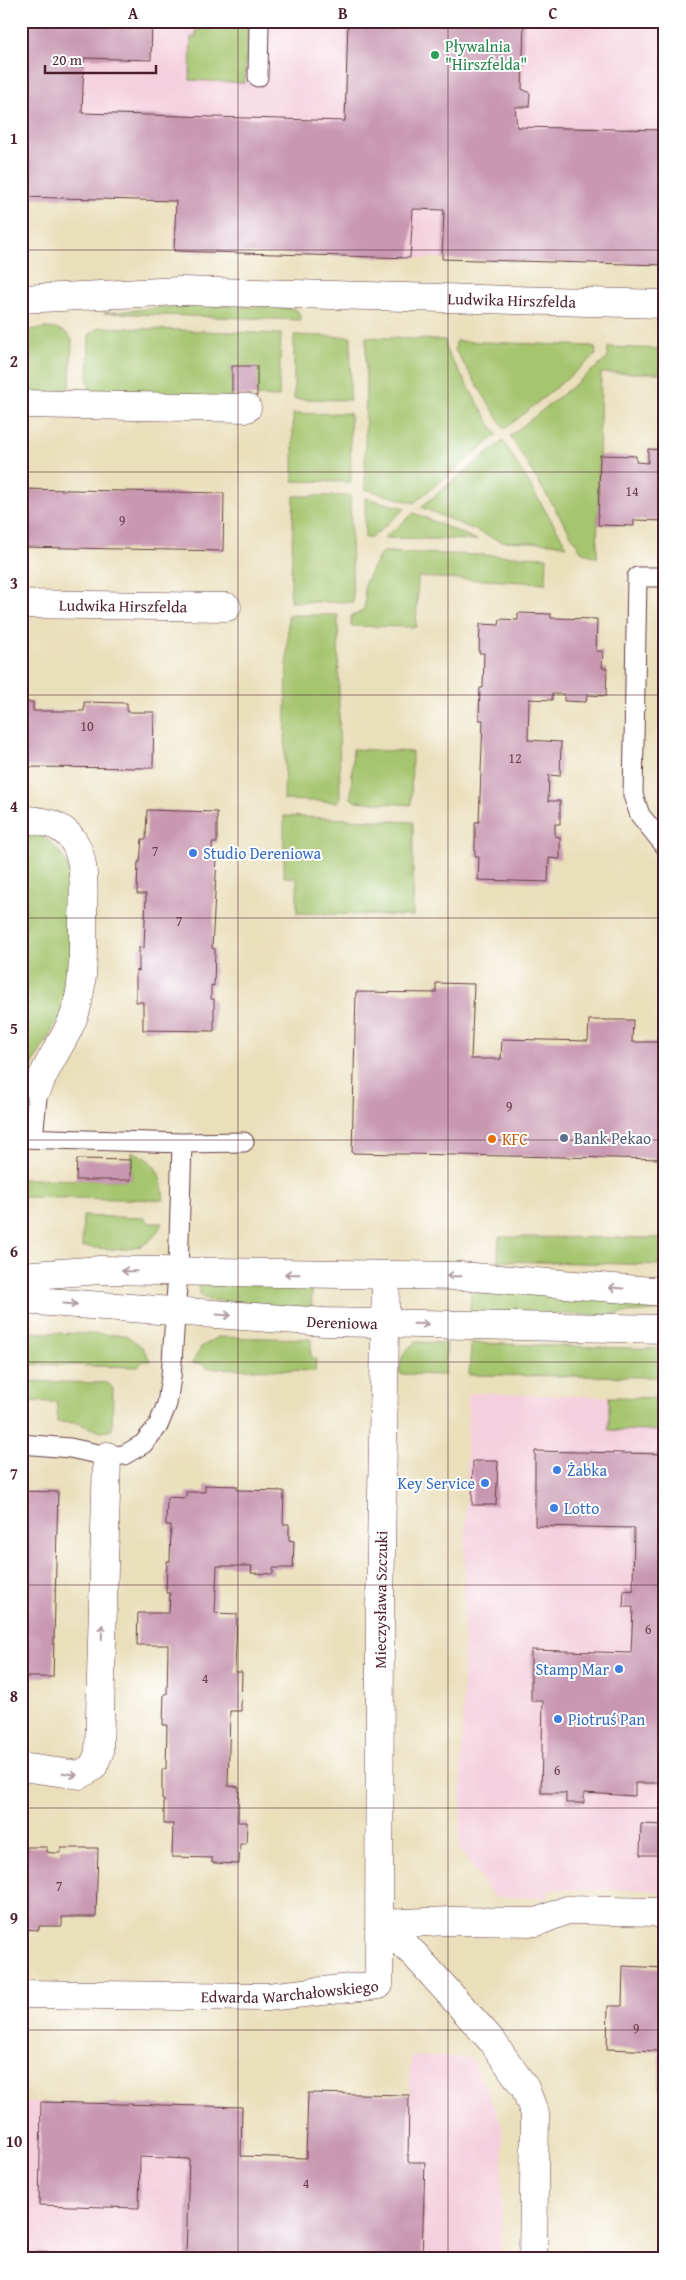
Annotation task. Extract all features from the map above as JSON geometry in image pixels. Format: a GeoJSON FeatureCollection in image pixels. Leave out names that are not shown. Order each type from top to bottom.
{"type":"FeatureCollection","features":[{"type":"Feature","properties":{"kind":"street","name":"Ludwika Hirszfelda"},"geometry":{"type":"LineString","coordinates":[[21,299],[180,291],[359,294],[665,304]]}},
{"type":"Feature","properties":{"kind":"street"},"geometry":{"type":"LineString","coordinates":[[21,404],[247,408]]}},
{"type":"Feature","properties":{"kind":"street","name":"Ludwika Hirszfelda"},"geometry":{"type":"LineString","coordinates":[[21,604],[227,607]]}},
{"type":"Feature","properties":{"kind":"street"},"geometry":{"type":"LineString","coordinates":[[21,820],[41,821],[51,824],[69,836],[81,855],[85,876],[82,962],[78,1002],[65,1035],[44,1071],[38,1088]]}},
{"type":"Feature","properties":{"kind":"street"},"geometry":{"type":"LineString","coordinates":[[21,1276],[100,1270],[460,1276],[665,1292]]}},
{"type":"Feature","properties":{"kind":"street","name":"Mieczysława Szczuki"},"geometry":{"type":"LineString","coordinates":[[381,1924],[380,1605],[386,1276]]}},
{"type":"Feature","properties":{"kind":"street","name":"Dereniowa"},"geometry":{"type":"LineString","coordinates":[[21,1300],[175,1312],[385,1323],[665,1329]]}},
{"type":"Feature","properties":{"kind":"street"},"geometry":{"type":"LineString","coordinates":[[21,1767],[80,1776],[93,1767],[99,1753],[107,1456]]}},
{"type":"Feature","properties":{"kind":"street"},"geometry":{"type":"LineString","coordinates":[[381,1924],[450,1921],[537,1922],[567,1910],[655,1912],[665,1916]]}},
{"type":"Feature","properties":{"kind":"street"},"geometry":{"type":"LineString","coordinates":[[381,1924],[415,1955],[492,2041],[525,2088],[535,2114],[533,2259]]}},
{"type":"Feature","properties":{"kind":"street","name":"Edwarda Warchałowskiego"},"geometry":{"type":"LineString","coordinates":[[21,1994],[267,1997],[379,1986],[381,1924]]}},
{"type":"Feature","properties":{"kind":"lane"},"geometry":{"type":"LineString","coordinates":[[258,77],[259,21]]}},
{"type":"Feature","properties":{"kind":"lane"},"geometry":{"type":"LineString","coordinates":[[665,577],[637,577],[633,795],[640,816],[665,846]]}},
{"type":"Feature","properties":{"kind":"lane"},"geometry":{"type":"LineString","coordinates":[[38,1088],[27,1138],[182,1143],[244,1142]]}},
{"type":"Feature","properties":{"kind":"lane"},"geometry":{"type":"LineString","coordinates":[[21,1444],[70,1448],[107,1456],[124,1455],[143,1444],[158,1426],[168,1404],[178,1271],[182,1143]]}},
{"type":"Feature","properties":{"kind":"shaded area"},"geometry":{"type":"Polygon","coordinates":[[[21,21],[665,21],[665,265],[174,251],[175,201],[21,197],[21,21]]]}},
{"type":"Feature","properties":{"kind":"shaded area"},"geometry":{"type":"Polygon","coordinates":[[[468,1393],[665,1398],[665,1895],[651,1890],[548,1889],[548,1898],[494,1897],[460,1850],[468,1393]]]}},
{"type":"Feature","properties":{"kind":"shaded area"},"geometry":{"type":"Polygon","coordinates":[[[411,2056],[472,2058],[503,2127],[500,2259],[21,2259],[21,2102],[242,2107],[241,2156],[306,2158],[308,2093],[409,2095],[411,2056]]]}},
{"type":"Feature","properties":{"kind":"green space"},"geometry":{"type":"Polygon","coordinates":[[[196,21],[248,21],[245,83],[190,80],[191,37],[196,37],[196,21]]]}},
{"type":"Feature","properties":{"kind":"green space"},"geometry":{"type":"Polygon","coordinates":[[[188,305],[292,308],[298,311],[301,320],[104,313],[188,305]]]}},
{"type":"Feature","properties":{"kind":"green space"},"geometry":{"type":"Polygon","coordinates":[[[101,327],[281,334],[279,397],[257,396],[232,366],[232,399],[91,392],[88,383],[89,335],[101,327]]]}},
{"type":"Feature","properties":{"kind":"green space"},"geometry":{"type":"Polygon","coordinates":[[[45,328],[64,332],[72,340],[70,386],[62,394],[21,393],[21,331],[45,328]]]}},
{"type":"Feature","properties":{"kind":"green space"},"geometry":{"type":"Polygon","coordinates":[[[294,335],[351,337],[350,400],[294,399],[294,335]]]}},
{"type":"Feature","properties":{"kind":"green space"},"geometry":{"type":"Polygon","coordinates":[[[366,337],[445,340],[446,350],[497,435],[414,503],[365,489],[366,337]]]}},
{"type":"Feature","properties":{"kind":"green space"},"geometry":{"type":"Polygon","coordinates":[[[456,341],[592,346],[595,348],[596,355],[505,429],[455,350],[456,341]]]}},
{"type":"Feature","properties":{"kind":"green space"},"geometry":{"type":"Polygon","coordinates":[[[608,347],[665,349],[665,373],[601,373],[597,558],[581,551],[510,436],[608,358],[608,347]]]}},
{"type":"Feature","properties":{"kind":"green space"},"geometry":{"type":"Polygon","coordinates":[[[350,413],[351,482],[293,481],[293,414],[350,413]]]}},
{"type":"Feature","properties":{"kind":"green space"},"geometry":{"type":"Polygon","coordinates":[[[503,441],[567,546],[553,543],[500,541],[421,507],[503,441]]]}},
{"type":"Feature","properties":{"kind":"green space"},"geometry":{"type":"Polygon","coordinates":[[[294,496],[350,496],[353,602],[290,602],[294,496]]]}},
{"type":"Feature","properties":{"kind":"green space"},"geometry":{"type":"Polygon","coordinates":[[[365,498],[406,508],[371,538],[365,538],[365,498]]]}},
{"type":"Feature","properties":{"kind":"green space"},"geometry":{"type":"Polygon","coordinates":[[[414,513],[477,540],[384,538],[414,513]]]}},
{"type":"Feature","properties":{"kind":"green space"},"geometry":{"type":"Polygon","coordinates":[[[382,552],[547,557],[546,583],[418,577],[416,627],[351,626],[351,616],[358,614],[364,607],[366,581],[382,552]]]}},
{"type":"Feature","properties":{"kind":"green space"},"geometry":{"type":"Polygon","coordinates":[[[288,615],[338,615],[340,799],[338,802],[284,800],[288,615]]]}},
{"type":"Feature","properties":{"kind":"green space"},"geometry":{"type":"Polygon","coordinates":[[[353,749],[412,752],[411,805],[354,801],[351,798],[353,749]]]}},
{"type":"Feature","properties":{"kind":"green space"},"geometry":{"type":"Polygon","coordinates":[[[284,816],[413,822],[413,916],[297,913],[297,878],[284,877],[284,816]]]}},
{"type":"Feature","properties":{"kind":"green space"},"geometry":{"type":"Polygon","coordinates":[[[21,831],[32,832],[49,841],[63,857],[74,885],[69,1002],[29,1070],[27,1079],[21,1077],[21,831]]]}},
{"type":"Feature","properties":{"kind":"green space"},"geometry":{"type":"Polygon","coordinates":[[[132,1151],[148,1160],[157,1170],[164,1200],[21,1197],[21,1179],[131,1180],[132,1151]]]}},
{"type":"Feature","properties":{"kind":"green space"},"geometry":{"type":"Polygon","coordinates":[[[83,1216],[145,1218],[150,1223],[162,1223],[156,1234],[139,1247],[118,1249],[82,1247],[83,1216]]]}},
{"type":"Feature","properties":{"kind":"green space"},"geometry":{"type":"Polygon","coordinates":[[[499,1237],[665,1238],[665,1265],[498,1261],[499,1237]]]}},
{"type":"Feature","properties":{"kind":"green space"},"geometry":{"type":"Polygon","coordinates":[[[197,1284],[311,1284],[312,1308],[208,1300],[201,1296],[197,1284]]]}},
{"type":"Feature","properties":{"kind":"green space"},"geometry":{"type":"Polygon","coordinates":[[[471,1290],[665,1301],[665,1310],[598,1315],[470,1312],[471,1290]]]}},
{"type":"Feature","properties":{"kind":"green space"},"geometry":{"type":"Polygon","coordinates":[[[21,1332],[126,1335],[142,1347],[151,1361],[143,1361],[138,1367],[21,1364],[21,1332]]]}},
{"type":"Feature","properties":{"kind":"green space"},"geometry":{"type":"Polygon","coordinates":[[[218,1337],[311,1339],[311,1358],[316,1359],[315,1371],[206,1368],[202,1364],[192,1363],[201,1347],[218,1337]]]}},
{"type":"Feature","properties":{"kind":"green space"},"geometry":{"type":"Polygon","coordinates":[[[416,1342],[447,1343],[445,1375],[400,1374],[403,1355],[416,1342]]]}},
{"type":"Feature","properties":{"kind":"green space"},"geometry":{"type":"Polygon","coordinates":[[[471,1343],[661,1349],[661,1375],[657,1377],[469,1375],[471,1343]]]}},
{"type":"Feature","properties":{"kind":"green space"},"geometry":{"type":"Polygon","coordinates":[[[21,1381],[108,1383],[113,1388],[112,1430],[101,1432],[77,1423],[57,1422],[57,1402],[21,1401],[21,1381]]]}},
{"type":"Feature","properties":{"kind":"green space"},"geometry":{"type":"Polygon","coordinates":[[[609,1397],[665,1398],[665,1431],[609,1430],[609,1397]]]}},
{"type":"Feature","properties":{"kind":"building"},"geometry":{"type":"Polygon","coordinates":[[[21,21],[152,21],[151,60],[84,58],[82,113],[345,121],[348,21],[524,21],[522,89],[530,93],[529,107],[515,107],[517,127],[665,130],[665,265],[442,259],[444,210],[413,209],[410,258],[174,251],[176,201],[21,197],[21,21]]]}},
{"type":"Feature","properties":{"kind":"building"},"geometry":{"type":"Polygon","coordinates":[[[232,366],[257,366],[257,396],[232,396],[232,366]]]}},
{"type":"Feature","properties":{"kind":"building"},"geometry":{"type":"Polygon","coordinates":[[[648,449],[665,450],[665,521],[634,520],[634,526],[598,525],[600,455],[636,456],[636,462],[648,463],[648,449]]]}},
{"type":"Feature","properties":{"kind":"building"},"geometry":{"type":"Polygon","coordinates":[[[21,489],[224,493],[223,551],[21,547],[21,489]]]}},
{"type":"Feature","properties":{"kind":"building"},"geometry":{"type":"Polygon","coordinates":[[[518,613],[551,614],[551,618],[597,619],[596,651],[603,651],[602,668],[607,668],[606,696],[587,695],[586,702],[564,701],[564,694],[552,694],[552,700],[529,699],[528,740],[561,742],[560,776],[549,775],[548,801],[560,801],[560,824],[555,824],[555,836],[560,837],[560,859],[549,858],[548,882],[478,880],[479,857],[475,857],[475,822],[479,822],[483,720],[479,720],[480,688],[483,688],[484,653],[479,653],[480,624],[499,625],[500,619],[518,620],[518,613]]]}},
{"type":"Feature","properties":{"kind":"building"},"geometry":{"type":"Polygon","coordinates":[[[21,702],[33,702],[33,711],[84,711],[84,702],[127,703],[127,712],[154,712],[153,768],[21,767],[21,702]]]}},
{"type":"Feature","properties":{"kind":"building"},"geometry":{"type":"Polygon","coordinates":[[[147,810],[217,812],[217,843],[212,843],[213,858],[217,858],[212,948],[215,949],[214,986],[211,985],[211,999],[214,999],[214,1031],[143,1030],[143,1002],[136,1002],[136,970],[139,971],[139,947],[144,948],[146,894],[137,894],[138,862],[140,862],[142,839],[146,839],[147,810]]]}},
{"type":"Feature","properties":{"kind":"building"},"geometry":{"type":"Polygon","coordinates":[[[436,983],[474,984],[471,1059],[501,1059],[502,1039],[588,1041],[589,1020],[633,1020],[632,1042],[665,1042],[665,1159],[352,1153],[356,992],[436,993],[436,983]]]}},
{"type":"Feature","properties":{"kind":"building"},"geometry":{"type":"Polygon","coordinates":[[[77,1159],[131,1160],[131,1180],[76,1180],[77,1159]]]}},
{"type":"Feature","properties":{"kind":"building"},"geometry":{"type":"Polygon","coordinates":[[[535,1451],[665,1454],[665,1783],[635,1783],[635,1796],[584,1793],[584,1803],[566,1803],[566,1793],[541,1793],[543,1701],[531,1701],[531,1650],[631,1653],[633,1607],[623,1607],[624,1590],[633,1591],[634,1528],[535,1526],[535,1451]]]}},
{"type":"Feature","properties":{"kind":"building","name":"Key Service"},"geometry":{"type":"Polygon","coordinates":[[[473,1461],[498,1461],[496,1505],[472,1505],[473,1461]]]}},
{"type":"Feature","properties":{"kind":"building"},"geometry":{"type":"Polygon","coordinates":[[[205,1485],[237,1486],[237,1490],[284,1491],[283,1524],[289,1524],[289,1540],[294,1541],[293,1568],[273,1568],[273,1574],[251,1573],[252,1566],[217,1566],[215,1613],[237,1614],[235,1672],[242,1672],[241,1711],[230,1711],[228,1786],[239,1787],[238,1822],[247,1822],[246,1844],[240,1844],[239,1864],[212,1863],[212,1858],[172,1857],[173,1824],[164,1824],[164,1800],[162,1800],[162,1769],[166,1769],[167,1725],[163,1725],[164,1694],[167,1694],[168,1645],[137,1645],[138,1613],[169,1613],[170,1593],[166,1593],[167,1561],[170,1561],[171,1525],[166,1525],[167,1497],[186,1498],[186,1492],[205,1492],[205,1485]]]}},
{"type":"Feature","properties":{"kind":"building"},"geometry":{"type":"Polygon","coordinates":[[[21,1491],[58,1492],[53,1677],[21,1677],[21,1491]]]}},
{"type":"Feature","properties":{"kind":"building"},"geometry":{"type":"Polygon","coordinates":[[[641,1824],[665,1825],[665,1855],[640,1855],[641,1824]]]}},
{"type":"Feature","properties":{"kind":"building"},"geometry":{"type":"Polygon","coordinates":[[[26,1847],[47,1847],[47,1852],[53,1853],[61,1853],[61,1848],[98,1848],[96,1917],[62,1917],[62,1926],[39,1926],[39,1930],[21,1929],[21,1856],[26,1856],[26,1847]]]}},
{"type":"Feature","properties":{"kind":"building"},"geometry":{"type":"Polygon","coordinates":[[[623,1966],[665,1968],[665,2091],[659,2091],[660,2051],[607,2049],[608,2006],[622,2006],[623,1966]]]}},
{"type":"Feature","properties":{"kind":"building"},"geometry":{"type":"Polygon","coordinates":[[[308,2093],[409,2095],[408,2162],[425,2162],[422,2259],[21,2259],[21,2252],[186,2256],[189,2159],[140,2157],[139,2208],[39,2205],[41,2102],[242,2107],[241,2156],[306,2158],[308,2093]]]}},
{"type":"Feature","properties":{"kind":"place","name":"Pływalnia \"Hirszfelda\""},"geometry":{"type":"Point","coordinates":[435,55]}},
{"type":"Feature","properties":{"kind":"place","name":"Studio Dereniowa"},"geometry":{"type":"Point","coordinates":[193,853]}},
{"type":"Feature","properties":{"kind":"place","name":"Bank Pekao"},"geometry":{"type":"Point","coordinates":[564,1138]}},
{"type":"Feature","properties":{"kind":"place","name":"KFC"},"geometry":{"type":"Point","coordinates":[492,1139]}},
{"type":"Feature","properties":{"kind":"place","name":"Żabka"},"geometry":{"type":"Point","coordinates":[557,1470]}},
{"type":"Feature","properties":{"kind":"place","name":"Key Service"},"geometry":{"type":"Point","coordinates":[485,1483]}},
{"type":"Feature","properties":{"kind":"place","name":"Lotto"},"geometry":{"type":"Point","coordinates":[554,1508]}},
{"type":"Feature","properties":{"kind":"place","name":"Stamp Mar"},"geometry":{"type":"Point","coordinates":[619,1669]}},
{"type":"Feature","properties":{"kind":"place","name":"Piotruś Pan"},"geometry":{"type":"Point","coordinates":[558,1719]}}]}
